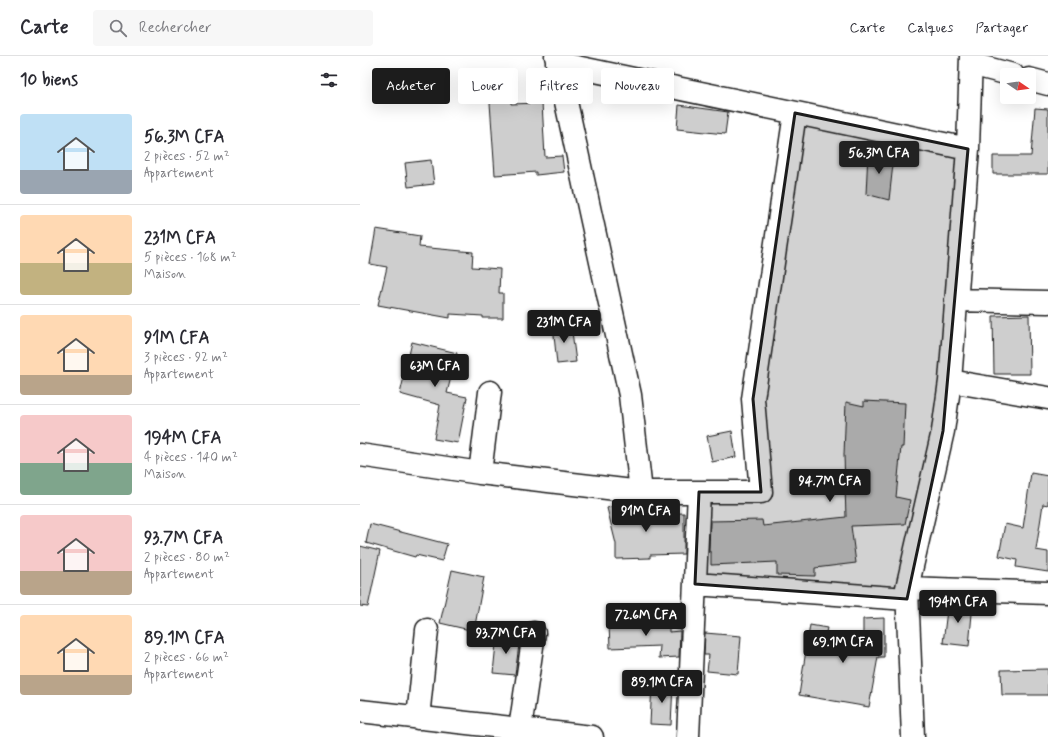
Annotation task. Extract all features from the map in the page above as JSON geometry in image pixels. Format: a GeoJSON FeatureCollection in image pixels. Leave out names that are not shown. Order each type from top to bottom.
{"type":"FeatureCollection","features":[{"type":"Feature","properties":{"kind":"street"},"geometry":{"type":"LineString","coordinates":[[641,492],[630,395],[557,60],[795,113],[968,149]]}},
{"type":"Feature","properties":{"kind":"street"},"geometry":{"type":"LineString","coordinates":[[913,737],[907,594],[943,431],[950,381],[968,149],[971,60],[1000,70]]}},
{"type":"Feature","properties":{"kind":"street"},"geometry":{"type":"LineString","coordinates":[[1036,81],[1048,84]]}},
{"type":"Feature","properties":{"kind":"street"},"geometry":{"type":"LineString","coordinates":[[360,455],[480,473],[641,492],[761,492],[753,399],[795,113]]}},
{"type":"Feature","properties":{"kind":"street"},"geometry":{"type":"LineString","coordinates":[[956,300],[1048,302]]}},
{"type":"Feature","properties":{"kind":"street"},"geometry":{"type":"LineString","coordinates":[[950,381],[1048,398]]}},
{"type":"Feature","properties":{"kind":"street"},"geometry":{"type":"LineString","coordinates":[[480,473],[490,392]]}},
{"type":"Feature","properties":{"kind":"street"},"geometry":{"type":"LineString","coordinates":[[688,737],[699,492]]}},
{"type":"Feature","properties":{"kind":"street"},"geometry":{"type":"LineString","coordinates":[[695,584],[907,594],[1048,593]]}},
{"type":"Feature","properties":{"kind":"street"},"geometry":{"type":"LineString","coordinates":[[418,718],[427,630]]}},
{"type":"Feature","properties":{"kind":"street"},"geometry":{"type":"LineString","coordinates":[[520,729],[534,633]]}},
{"type":"Feature","properties":{"kind":"street"},"geometry":{"type":"LineString","coordinates":[[360,711],[592,737]]}},
{"type":"Feature","properties":{"kind":"highlighted area"},"geometry":{"type":"Polygon","coordinates":[[[795,113],[968,149],[943,431],[907,599],[695,584],[699,492],[761,492],[753,399],[795,113]]]}},
{"type":"Feature","properties":{"kind":"building"},"geometry":{"type":"Polygon","coordinates":[[[490,104],[542,104],[545,157],[562,156],[564,172],[536,175],[536,172],[495,175],[490,104]]]}},
{"type":"Feature","properties":{"kind":"building"},"geometry":{"type":"Polygon","coordinates":[[[679,105],[728,112],[725,134],[677,129],[679,105]]]}},
{"type":"Feature","properties":{"kind":"building"},"geometry":{"type":"Polygon","coordinates":[[[1035,108],[1048,109],[1048,174],[993,174],[993,156],[1031,156],[1035,108]]]}},
{"type":"Feature","properties":{"kind":"building"},"geometry":{"type":"Polygon","coordinates":[[[868,153],[894,155],[889,200],[866,194],[868,153]]]}},
{"type":"Feature","properties":{"kind":"building"},"geometry":{"type":"Polygon","coordinates":[[[431,160],[434,184],[408,187],[405,163],[431,160]]]}},
{"type":"Feature","properties":{"kind":"building"},"geometry":{"type":"Polygon","coordinates":[[[376,229],[420,236],[419,247],[473,252],[472,267],[500,269],[499,293],[503,293],[503,318],[483,318],[483,316],[450,314],[450,318],[378,305],[387,267],[370,264],[376,229]]]}},
{"type":"Feature","properties":{"kind":"building"},"geometry":{"type":"Polygon","coordinates":[[[1029,315],[1030,374],[994,374],[993,316],[1029,315]]]}},
{"type":"Feature","properties":{"kind":"building"},"geometry":{"type":"Polygon","coordinates":[[[571,324],[576,362],[557,364],[553,326],[571,324]]]}},
{"type":"Feature","properties":{"kind":"building"},"geometry":{"type":"Polygon","coordinates":[[[412,342],[457,353],[447,393],[467,397],[458,443],[434,439],[440,405],[400,394],[412,342]]]}},
{"type":"Feature","properties":{"kind":"building"},"geometry":{"type":"Polygon","coordinates":[[[864,401],[905,403],[903,447],[901,447],[896,497],[910,500],[905,524],[851,526],[856,563],[815,568],[815,576],[777,575],[777,562],[711,565],[711,552],[709,552],[710,521],[762,520],[763,526],[846,517],[844,455],[846,402],[864,406],[864,401]]]}},
{"type":"Feature","properties":{"kind":"building"},"geometry":{"type":"Polygon","coordinates":[[[732,431],[736,457],[712,462],[707,436],[732,431]]]}},
{"type":"Feature","properties":{"kind":"building"},"geometry":{"type":"Polygon","coordinates":[[[1031,473],[1048,476],[1048,505],[1043,504],[1036,550],[1048,552],[1048,572],[1016,567],[1017,560],[999,556],[1005,524],[1023,528],[1031,473]]]}},
{"type":"Feature","properties":{"kind":"building"},"geometry":{"type":"Polygon","coordinates":[[[630,503],[632,515],[684,513],[684,554],[650,555],[650,558],[616,559],[616,544],[607,508],[630,503]]]}},
{"type":"Feature","properties":{"kind":"building"},"geometry":{"type":"Polygon","coordinates":[[[370,524],[447,544],[442,561],[416,555],[415,557],[366,543],[370,524]]]}},
{"type":"Feature","properties":{"kind":"building"},"geometry":{"type":"Polygon","coordinates":[[[360,546],[380,551],[368,607],[360,606],[360,546]]]}},
{"type":"Feature","properties":{"kind":"building"},"geometry":{"type":"Polygon","coordinates":[[[452,570],[484,577],[474,631],[440,623],[452,570]]]}},
{"type":"Feature","properties":{"kind":"building"},"geometry":{"type":"Polygon","coordinates":[[[948,602],[973,603],[969,646],[943,643],[948,602]]]}},
{"type":"Feature","properties":{"kind":"building"},"geometry":{"type":"Polygon","coordinates":[[[884,618],[884,657],[878,657],[869,707],[799,695],[810,625],[827,628],[826,632],[863,638],[863,619],[884,618]]]}},
{"type":"Feature","properties":{"kind":"building"},"geometry":{"type":"Polygon","coordinates":[[[669,622],[669,632],[680,631],[679,657],[659,658],[660,646],[610,648],[609,624],[669,622]]]}},
{"type":"Feature","properties":{"kind":"building"},"geometry":{"type":"Polygon","coordinates":[[[705,633],[741,636],[738,674],[707,671],[709,655],[704,655],[705,633]]]}},
{"type":"Feature","properties":{"kind":"building"},"geometry":{"type":"Polygon","coordinates":[[[497,634],[520,637],[515,675],[493,673],[497,634]]]}},
{"type":"Feature","properties":{"kind":"building"},"geometry":{"type":"Polygon","coordinates":[[[1048,669],[1048,695],[1002,695],[1001,670],[1048,669]]]}},
{"type":"Feature","properties":{"kind":"building"},"geometry":{"type":"Polygon","coordinates":[[[652,683],[673,684],[671,725],[650,724],[652,683]]]}}]}
